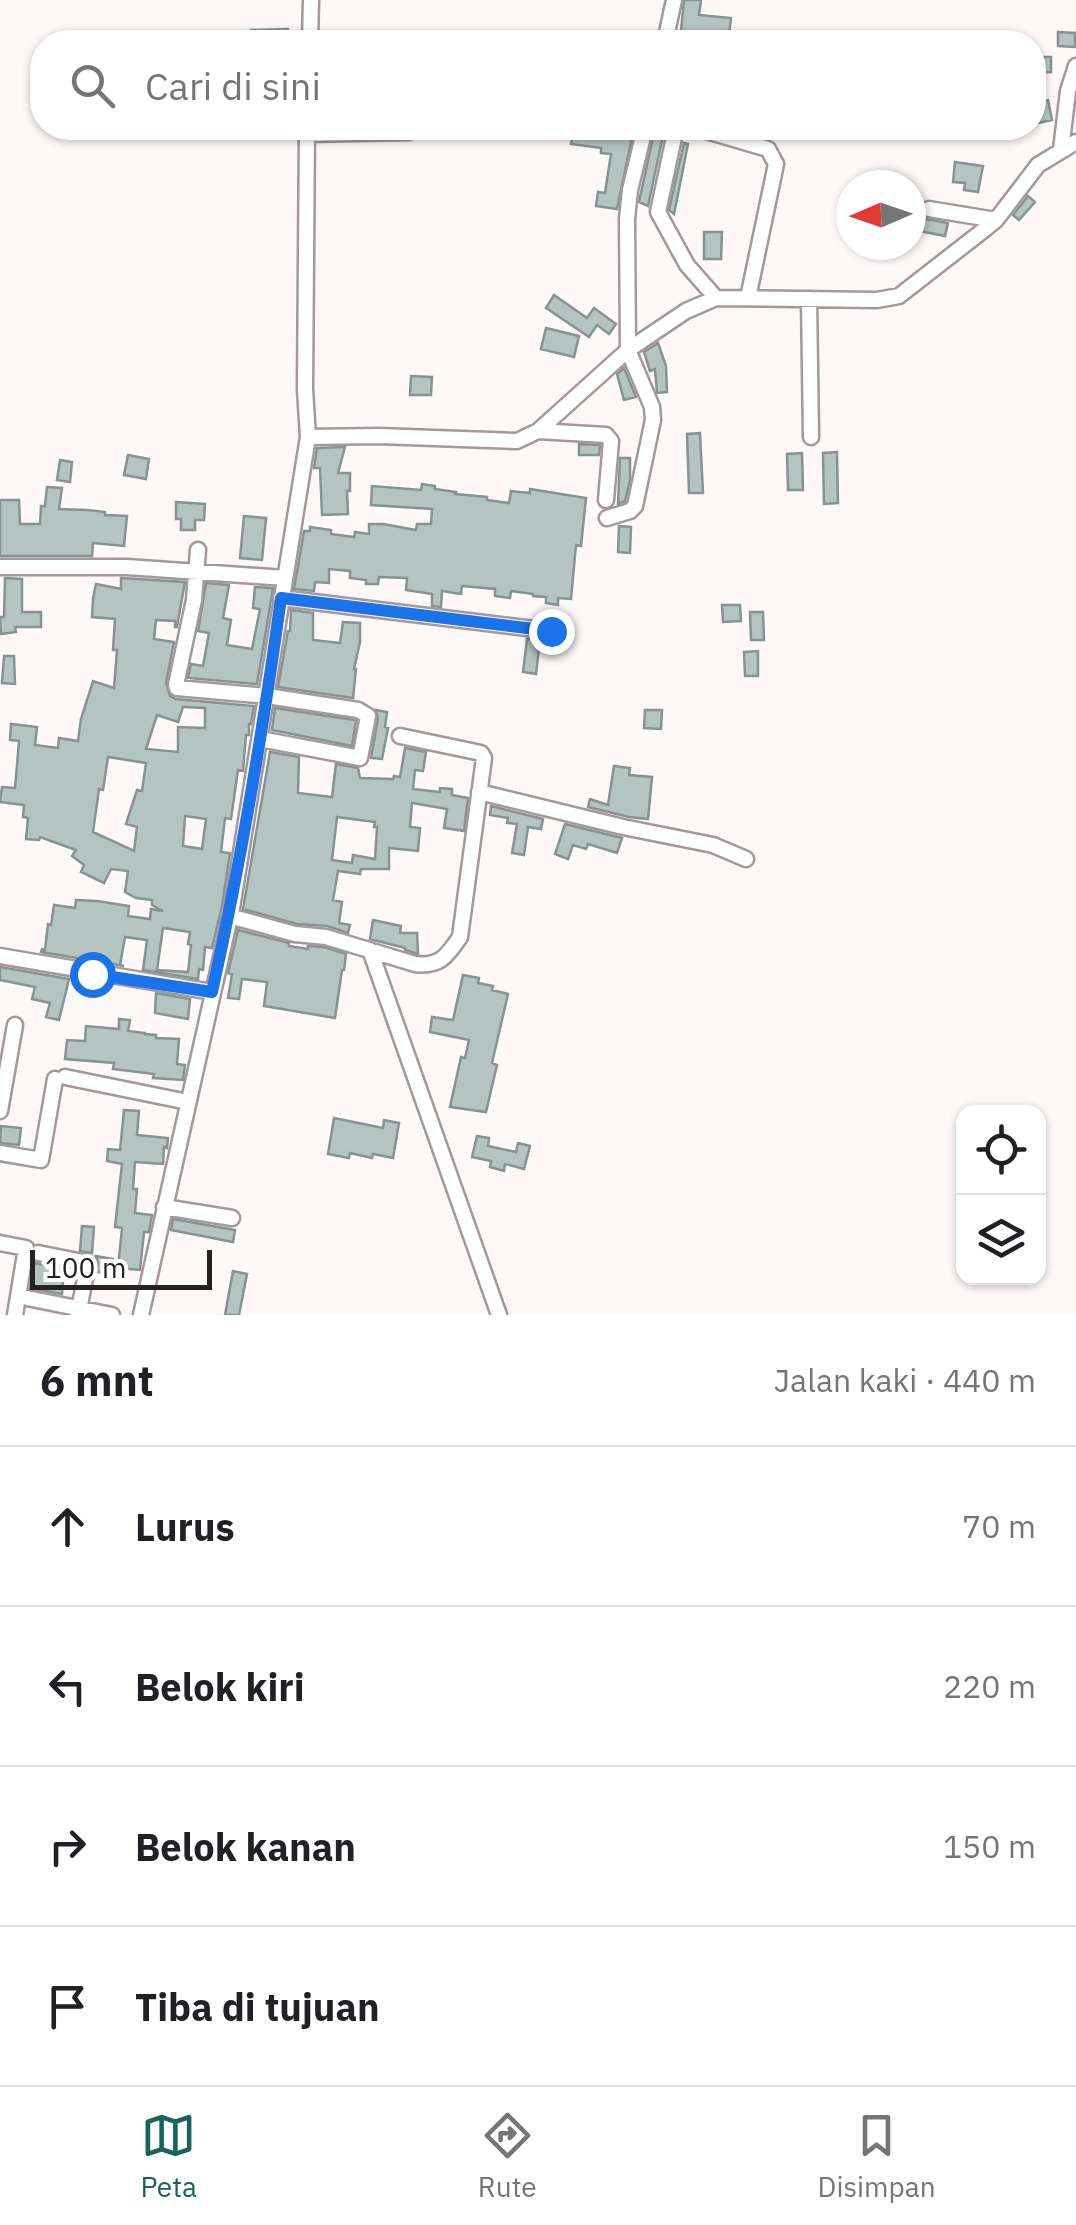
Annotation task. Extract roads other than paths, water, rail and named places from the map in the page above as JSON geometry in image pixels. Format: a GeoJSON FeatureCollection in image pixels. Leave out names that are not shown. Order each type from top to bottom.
{"type":"FeatureCollection","features":[{"type":"Feature","properties":{"kind":"street"},"geometry":{"type":"LineString","coordinates":[[310,30],[311,0]]}},
{"type":"Feature","properties":{"kind":"street"},"geometry":{"type":"LineString","coordinates":[[668,30],[674,0]]}},
{"type":"Feature","properties":{"kind":"street"},"geometry":{"type":"LineString","coordinates":[[1062,150],[1068,92],[1076,66]]}},
{"type":"Feature","properties":{"kind":"street"},"geometry":{"type":"LineString","coordinates":[[141,1315],[229,916],[308,437],[307,140]]}},
{"type":"Feature","properties":{"kind":"street"},"geometry":{"type":"LineString","coordinates":[[607,518],[635,506],[652,433],[652,407],[628,350],[626,218],[642,140]]}},
{"type":"Feature","properties":{"kind":"street"},"geometry":{"type":"LineString","coordinates":[[673,140],[658,212],[687,265],[716,298]]}},
{"type":"Feature","properties":{"kind":"street"},"geometry":{"type":"LineString","coordinates":[[737,140],[768,149],[776,164],[748,298]]}},
{"type":"Feature","properties":{"kind":"street"},"geometry":{"type":"LineString","coordinates":[[308,437],[517,441],[538,431],[628,350],[686,312],[716,298],[877,300],[899,296],[996,220],[1038,166],[1076,142]]}},
{"type":"Feature","properties":{"kind":"street"},"geometry":{"type":"LineString","coordinates":[[929,209],[996,220]]}},
{"type":"Feature","properties":{"kind":"street"},"geometry":{"type":"LineString","coordinates":[[809,298],[812,437]]}},
{"type":"Feature","properties":{"kind":"street"},"geometry":{"type":"LineString","coordinates":[[538,431],[606,435],[611,442],[606,500]]}},
{"type":"Feature","properties":{"kind":"street"},"geometry":{"type":"LineString","coordinates":[[198,550],[194,600],[177,688],[268,696],[358,710],[366,713],[368,720],[360,758],[260,739]]}},
{"type":"Feature","properties":{"kind":"street"},"geometry":{"type":"LineString","coordinates":[[0,567],[196,570],[285,578]]}},
{"type":"Feature","properties":{"kind":"street"},"geometry":{"type":"LineString","coordinates":[[281,598],[551,631]]}},
{"type":"Feature","properties":{"kind":"street"},"geometry":{"type":"LineString","coordinates":[[229,916],[296,934],[326,937],[415,964],[429,966],[447,956],[460,936],[484,758],[481,753],[400,736]]}},
{"type":"Feature","properties":{"kind":"street"},"geometry":{"type":"LineString","coordinates":[[479,792],[713,845],[746,859]]}},
{"type":"Feature","properties":{"kind":"street"},"geometry":{"type":"LineString","coordinates":[[370,950],[500,1315]]}},
{"type":"Feature","properties":{"kind":"street"},"geometry":{"type":"LineString","coordinates":[[0,956],[212,992]]}},
{"type":"Feature","properties":{"kind":"street"},"geometry":{"type":"LineString","coordinates":[[0,1112],[15,1025]]}},
{"type":"Feature","properties":{"kind":"street"},"geometry":{"type":"LineString","coordinates":[[0,1154],[42,1160],[60,1078],[188,1102]]}},
{"type":"Feature","properties":{"kind":"street"},"geometry":{"type":"LineString","coordinates":[[164,1207],[232,1218]]}},
{"type":"Feature","properties":{"kind":"street"},"geometry":{"type":"LineString","coordinates":[[0,1243],[26,1248],[15,1315]]}},
{"type":"Feature","properties":{"kind":"street"},"geometry":{"type":"LineString","coordinates":[[38,1254],[88,1263],[79,1312]]}},
{"type":"Feature","properties":{"kind":"street"},"geometry":{"type":"LineString","coordinates":[[27,1298],[79,1312],[112,1315]]}}]}
